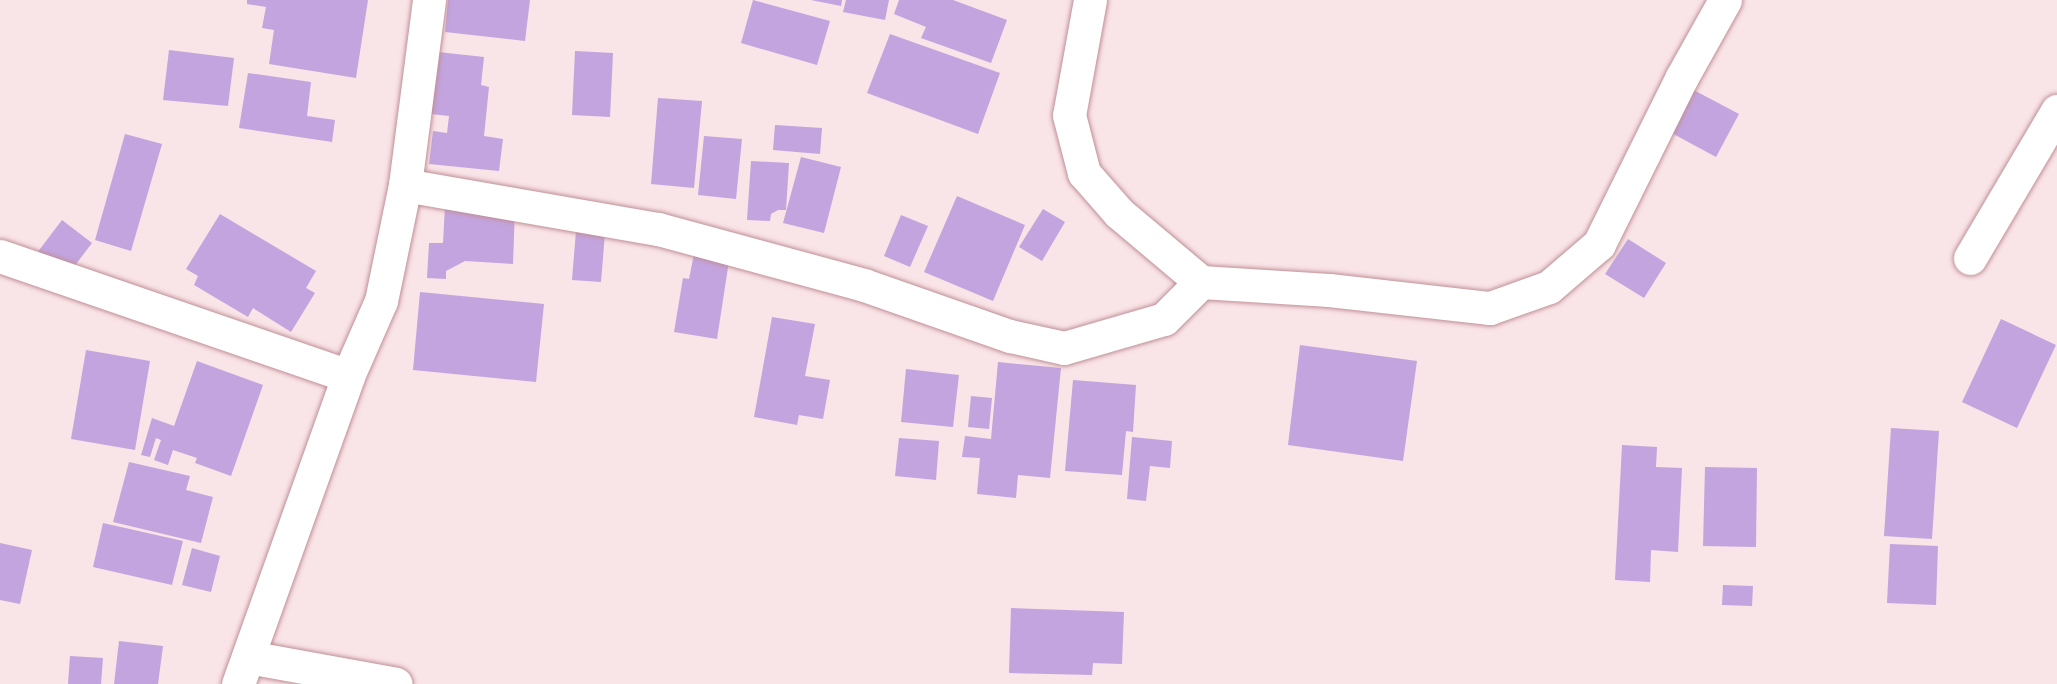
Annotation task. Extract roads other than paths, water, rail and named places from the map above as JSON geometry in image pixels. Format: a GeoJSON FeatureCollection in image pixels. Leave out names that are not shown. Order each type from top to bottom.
{"type":"FeatureCollection","features":[{"type":"Feature","properties":{"kind":"street"},"geometry":{"type":"LineString","coordinates":[[396,684],[243,671],[348,376],[381,301],[405,185],[429,0]]}},
{"type":"Feature","properties":{"kind":"street"},"geometry":{"type":"LineString","coordinates":[[1090,0],[1069,115],[1084,173],[1119,213],[1201,282],[1329,290],[1490,308],[1549,287],[1599,244],[1682,77],[1725,0]]}},
{"type":"Feature","properties":{"kind":"street"},"geometry":{"type":"LineString","coordinates":[[1970,258],[2057,111]]}},
{"type":"Feature","properties":{"kind":"street"},"geometry":{"type":"LineString","coordinates":[[405,185],[658,230],[864,285],[1011,336],[1064,348],[1164,319],[1201,282]]}},
{"type":"Feature","properties":{"kind":"street"},"geometry":{"type":"LineString","coordinates":[[0,256],[348,376]]}}]}
